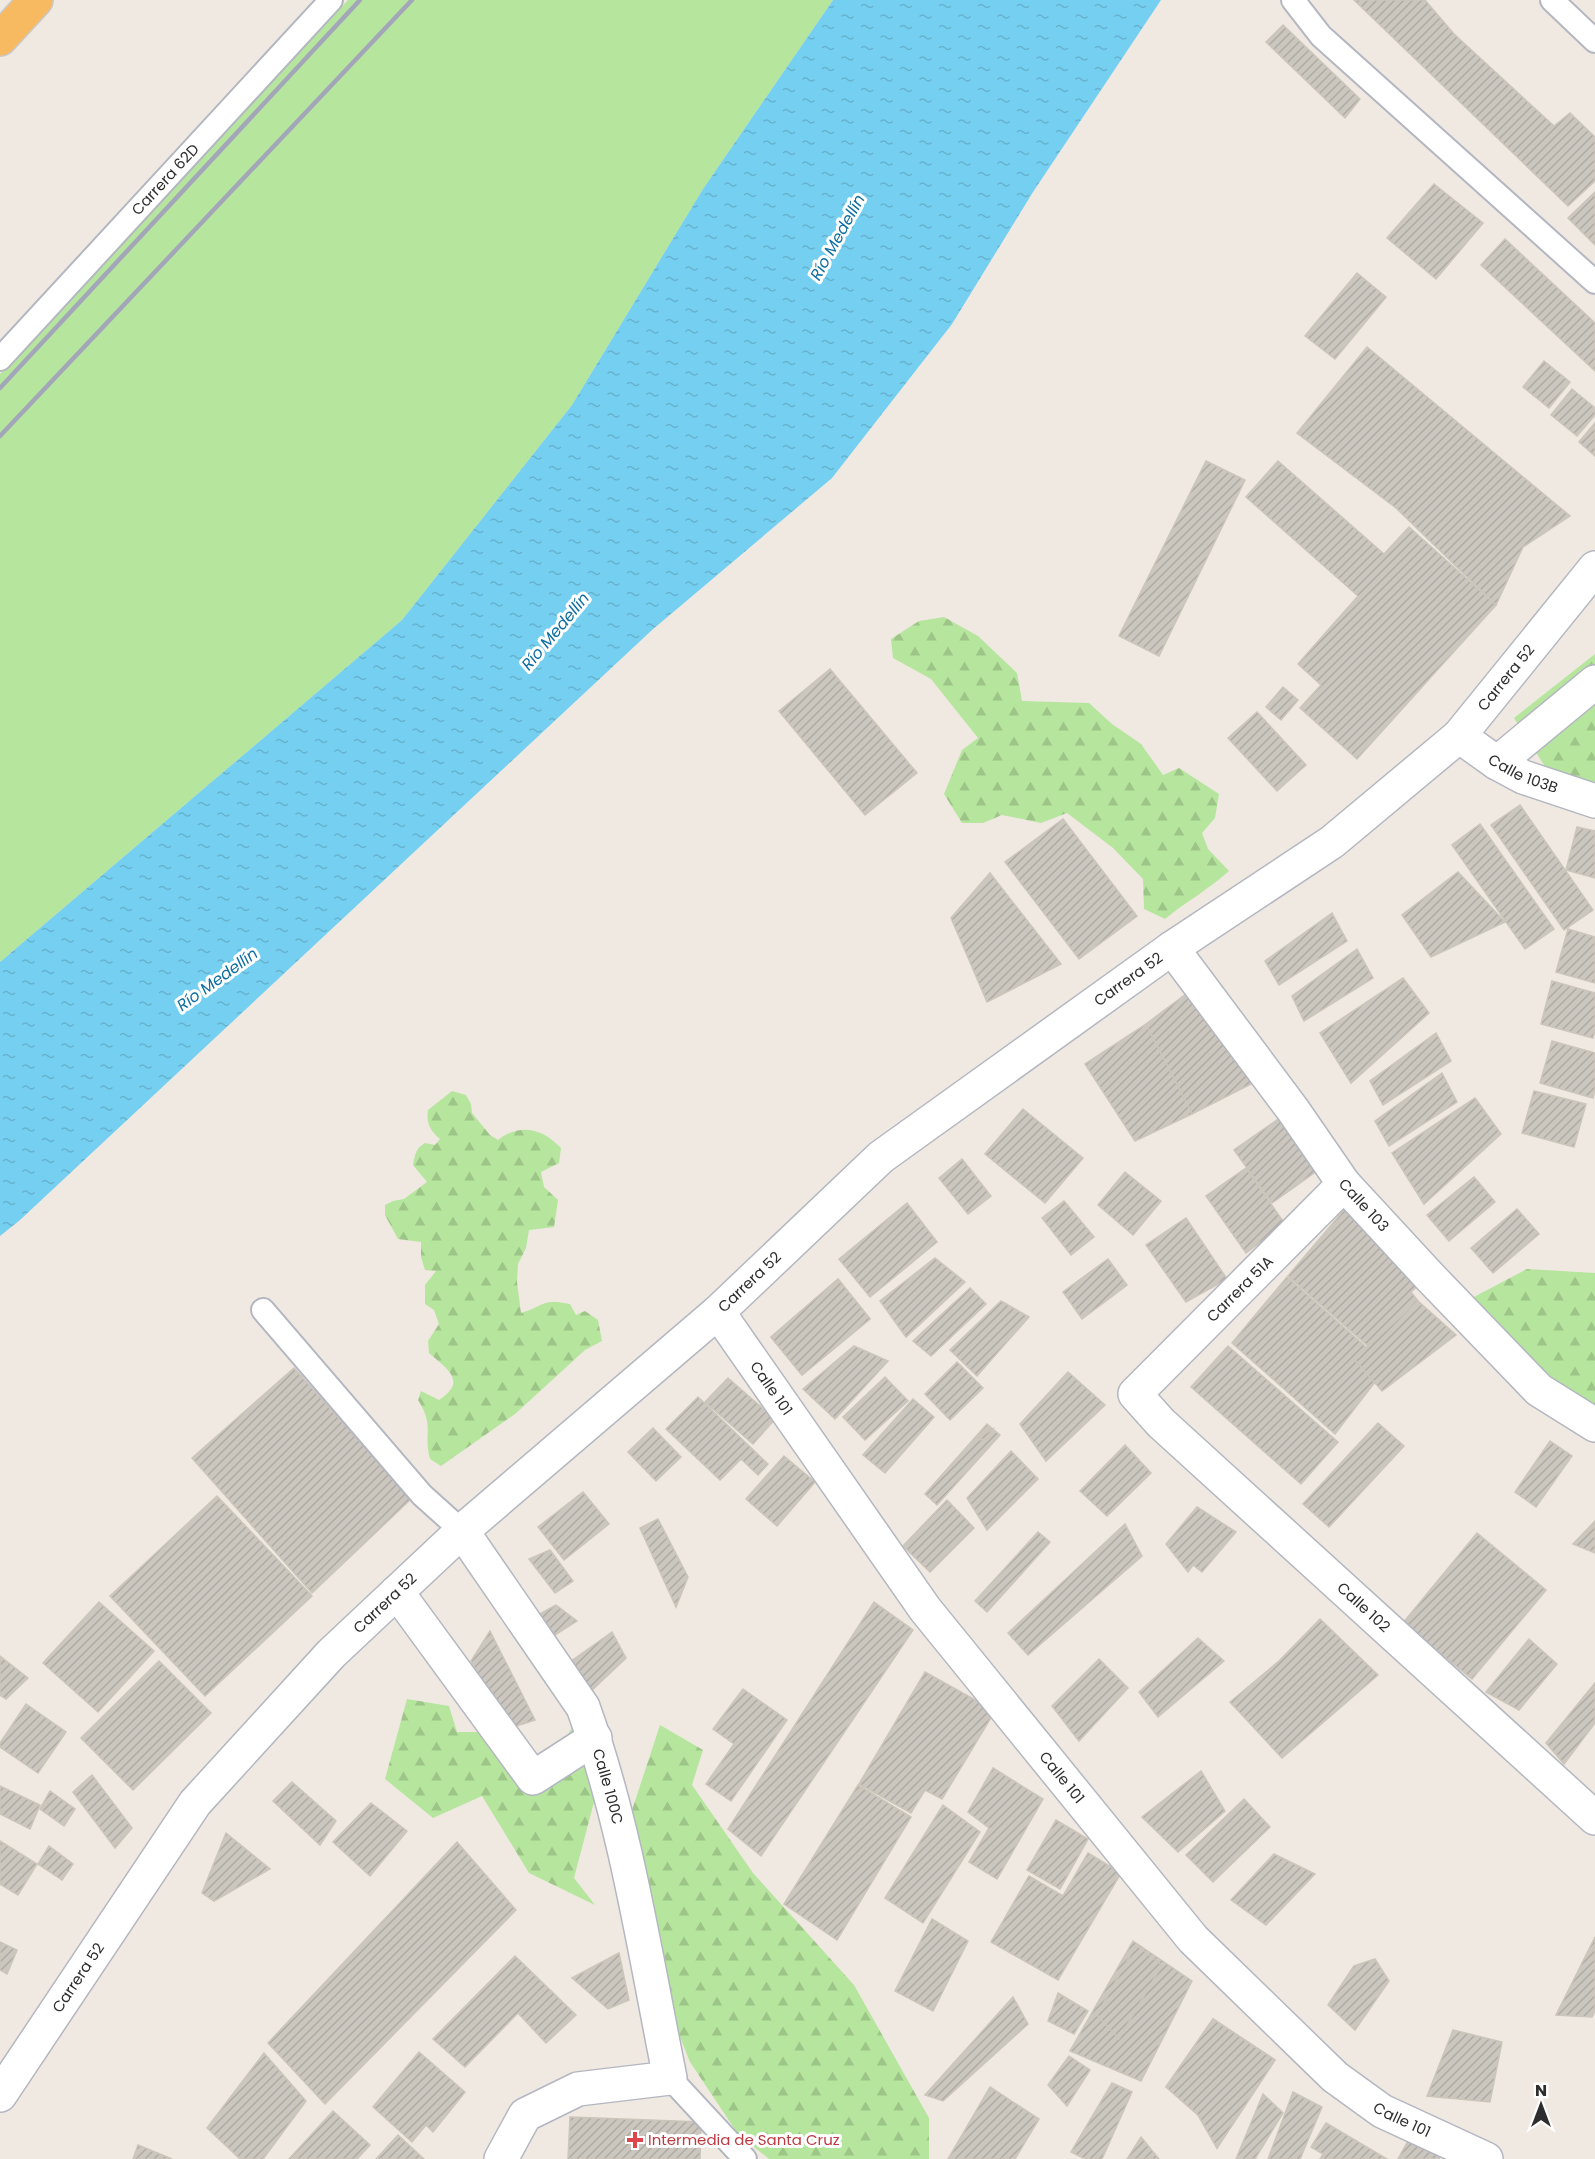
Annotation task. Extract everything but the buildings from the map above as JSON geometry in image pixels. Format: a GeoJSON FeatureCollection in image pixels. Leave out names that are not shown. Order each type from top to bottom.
{"type":"FeatureCollection","features":[{"type":"Feature","properties":{"kind":"highway"},"geometry":{"type":"LineString","coordinates":[[0,39],[36,0]]}},
{"type":"Feature","properties":{"kind":"street","name":"Carrera 52"},"geometry":{"type":"LineString","coordinates":[[0,2095],[195,1803],[331,1654],[462,1531],[718,1312],[881,1157],[1172,948],[1332,842],[1458,736],[1595,568]]}},
{"type":"Feature","properties":{"kind":"street"},"geometry":{"type":"LineString","coordinates":[[1497,763],[1595,682]]}},
{"type":"Feature","properties":{"kind":"street","name":"Calle 103B"},"geometry":{"type":"LineString","coordinates":[[1458,736],[1497,763],[1523,777],[1595,801]]}},
{"type":"Feature","properties":{"kind":"street","name":"Calle 103"},"geometry":{"type":"LineString","coordinates":[[1172,948],[1293,1110],[1344,1184],[1539,1390],[1595,1425]]}},
{"type":"Feature","properties":{"kind":"street","name":"Carrera 51A"},"geometry":{"type":"LineString","coordinates":[[1135,1394],[1344,1184]]}},
{"type":"Feature","properties":{"kind":"street","name":"Calle 101"},"geometry":{"type":"LineString","coordinates":[[718,1312],[925,1609],[1193,1939],[1335,2077],[1382,2111],[1486,2159]]}},
{"type":"Feature","properties":{"kind":"street","name":"Calle 102"},"geometry":{"type":"LineString","coordinates":[[1135,1394],[1161,1423],[1595,1818]]}},
{"type":"Feature","properties":{"kind":"street","name":"Calle 100C"},"geometry":{"type":"LineString","coordinates":[[462,1531],[583,1707],[595,1738],[620,1830],[670,2078]]}},
{"type":"Feature","properties":{"kind":"street"},"geometry":{"type":"LineString","coordinates":[[397,1592],[533,1778],[595,1738]]}},
{"type":"Feature","properties":{"kind":"street"},"geometry":{"type":"LineString","coordinates":[[501,2159],[525,2115],[578,2089],[670,2078]]}},
{"type":"Feature","properties":{"kind":"lane","name":"Carrera 62D"},"geometry":{"type":"LineString","coordinates":[[0,359],[331,0]]}},
{"type":"Feature","properties":{"kind":"lane"},"geometry":{"type":"LineString","coordinates":[[1293,0],[1321,36],[1595,282]]}},
{"type":"Feature","properties":{"kind":"lane"},"geometry":{"type":"LineString","coordinates":[[1552,0],[1595,41]]}},
{"type":"Feature","properties":{"kind":"lane"},"geometry":{"type":"LineString","coordinates":[[263,1310],[422,1495],[462,1531]]}},
{"type":"Feature","properties":{"kind":"lane"},"geometry":{"type":"LineString","coordinates":[[670,2078],[745,2159]]}},
{"type":"Feature","properties":{"kind":"green space"},"geometry":{"type":"Polygon","coordinates":[[[348,0],[833,0],[703,189],[572,405],[402,620],[0,962],[0,374],[348,0]]]}},
{"type":"Feature","properties":{"kind":"green space"},"geometry":{"type":"Polygon","coordinates":[[[944,617],[978,636],[1017,673],[1022,701],[1089,703],[1112,724],[1141,744],[1163,775],[1179,768],[1219,794],[1215,818],[1202,833],[1208,849],[1229,871],[1165,919],[1144,909],[1143,879],[1113,848],[1067,813],[1041,823],[1002,815],[983,823],[962,823],[944,794],[962,750],[978,738],[931,679],[893,658],[891,639],[919,621],[944,617]]]}},
{"type":"Feature","properties":{"kind":"green space"},"geometry":{"type":"Polygon","coordinates":[[[1595,654],[1595,785],[1546,768],[1514,718],[1595,654]]]}},
{"type":"Feature","properties":{"kind":"green space"},"geometry":{"type":"Polygon","coordinates":[[[452,1091],[466,1095],[471,1104],[472,1113],[490,1135],[498,1140],[514,1131],[531,1130],[546,1136],[561,1148],[559,1163],[541,1172],[544,1187],[558,1200],[554,1227],[529,1230],[526,1248],[518,1264],[517,1282],[521,1313],[548,1302],[570,1304],[576,1315],[585,1311],[598,1320],[602,1341],[585,1350],[515,1414],[441,1466],[430,1459],[426,1417],[418,1400],[421,1391],[439,1400],[448,1393],[453,1381],[448,1370],[429,1353],[428,1341],[439,1324],[434,1310],[425,1304],[425,1285],[436,1271],[425,1270],[421,1257],[421,1242],[398,1239],[385,1215],[385,1205],[404,1199],[427,1182],[413,1165],[415,1155],[425,1143],[435,1145],[440,1139],[430,1126],[428,1110],[452,1091]]]}},
{"type":"Feature","properties":{"kind":"green space"},"geometry":{"type":"Polygon","coordinates":[[[1527,1269],[1595,1273],[1595,1434],[1464,1306],[1474,1297],[1527,1269]]]}},
{"type":"Feature","properties":{"kind":"green space"},"geometry":{"type":"Polygon","coordinates":[[[407,1699],[449,1706],[457,1732],[508,1732],[537,1753],[545,1777],[583,1707],[599,1783],[574,1878],[595,1905],[529,1873],[482,1796],[433,1818],[385,1779],[407,1699]]]}},
{"type":"Feature","properties":{"kind":"green space"},"geometry":{"type":"Polygon","coordinates":[[[660,1725],[703,1750],[692,1785],[753,1873],[854,1985],[929,2118],[929,2159],[769,2159],[738,2134],[690,2062],[613,1868],[660,1725]]]}},
{"type":"Feature","properties":{"kind":"water","name":"Río Medellín"},"geometry":{"type":"Polygon","coordinates":[[[833,0],[1161,0],[1033,192],[952,324],[832,478],[652,630],[20,1220],[0,1236],[0,962],[402,620],[572,405],[703,189],[833,0]]]}},
{"type":"Feature","properties":{"kind":"railway"},"geometry":{"type":"LineString","coordinates":[[0,388],[360,0]]}},
{"type":"Feature","properties":{"kind":"railway"},"geometry":{"type":"LineString","coordinates":[[0,436],[412,0]]}},
{"type":"Feature","properties":{"kind":"place","name":"Intermedia de Santa Cruz"},"geometry":{"type":"Point","coordinates":[635,2140]}}]}
